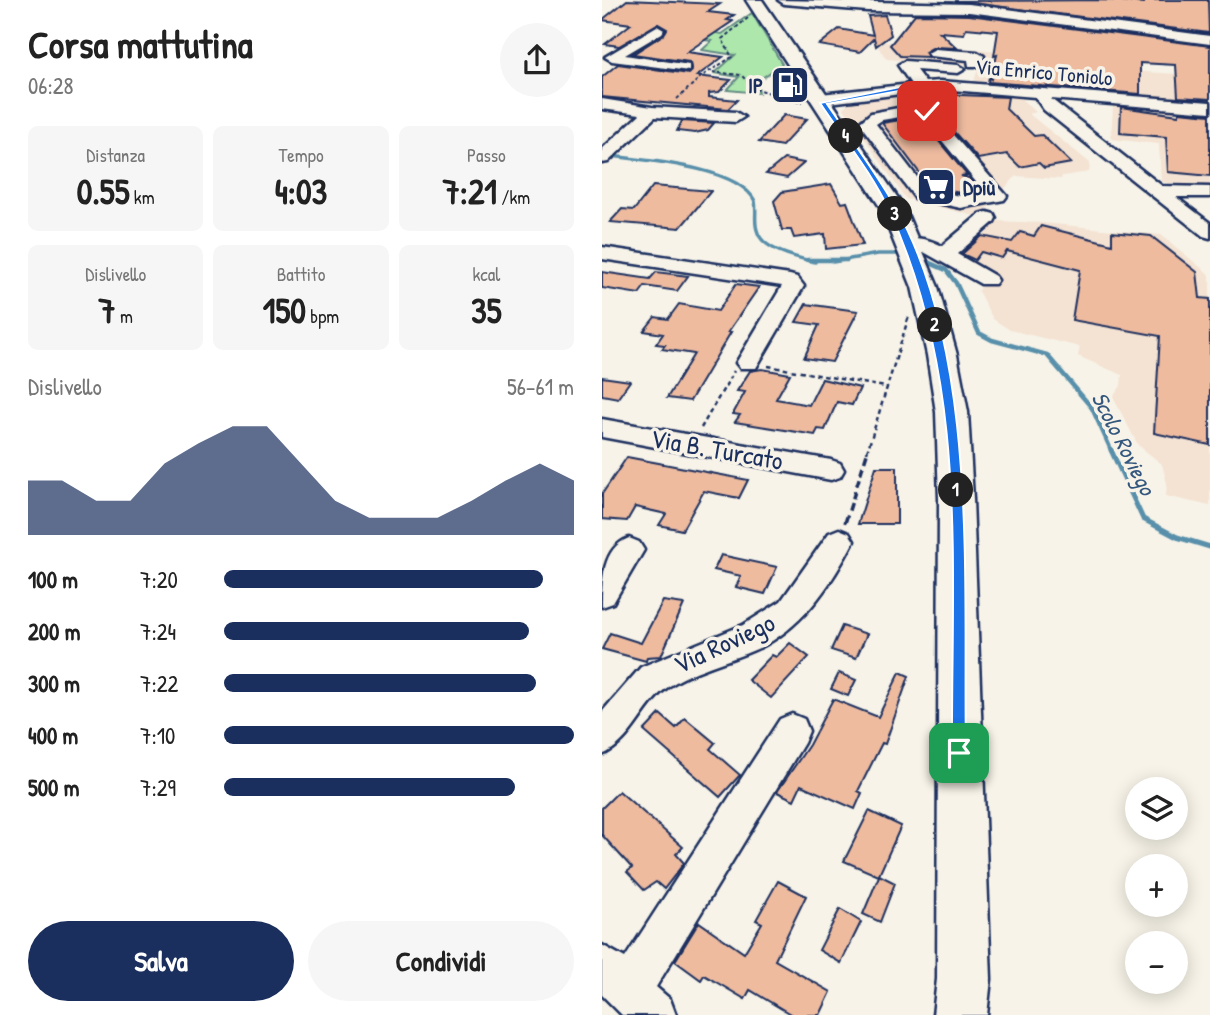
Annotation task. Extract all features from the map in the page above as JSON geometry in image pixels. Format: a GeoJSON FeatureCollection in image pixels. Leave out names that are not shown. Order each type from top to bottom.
{"type":"FeatureCollection","features":[{"type":"Feature","properties":{"kind":"main road"},"geometry":{"type":"LineString","coordinates":[[753,8],[892,207],[920,254],[942,355],[952,412],[956,499],[967,1003]]}},
{"type":"Feature","properties":{"kind":"street"},"geometry":{"type":"LineString","coordinates":[[784,0],[867,7],[961,8],[1210,40]]}},
{"type":"Feature","properties":{"kind":"street"},"geometry":{"type":"LineString","coordinates":[[605,59],[657,30]]}},
{"type":"Feature","properties":{"kind":"street"},"geometry":{"type":"LineString","coordinates":[[605,59],[684,68]]}},
{"type":"Feature","properties":{"kind":"street"},"geometry":{"type":"LineString","coordinates":[[919,108],[877,116],[867,123],[921,194],[961,202],[998,196],[927,111],[919,108],[904,68],[969,75]]}},
{"type":"Feature","properties":{"kind":"street","name":"Via Enrico Toniolo"},"geometry":{"type":"LineString","coordinates":[[816,99],[876,92],[904,68],[969,75],[1043,93],[1210,107]]}},
{"type":"Feature","properties":{"kind":"street","name":"Via Enrico Toniolo"},"geometry":{"type":"LineString","coordinates":[[816,99],[876,92]]}},
{"type":"Feature","properties":{"kind":"street"},"geometry":{"type":"LineString","coordinates":[[1043,93],[1043,99],[1049,107],[1210,232]]}},
{"type":"Feature","properties":{"kind":"street"},"geometry":{"type":"LineString","coordinates":[[1060,114],[1057,107],[1063,95]]}},
{"type":"Feature","properties":{"kind":"street"},"geometry":{"type":"LineString","coordinates":[[602,104],[736,117]]}},
{"type":"Feature","properties":{"kind":"street"},"geometry":{"type":"LineString","coordinates":[[606,154],[657,111]]}},
{"type":"Feature","properties":{"kind":"street"},"geometry":{"type":"LineString","coordinates":[[1159,191],[1210,192]]}},
{"type":"Feature","properties":{"kind":"street"},"geometry":{"type":"LineString","coordinates":[[920,254],[987,218]]}},
{"type":"Feature","properties":{"kind":"street"},"geometry":{"type":"LineString","coordinates":[[602,253],[790,281],[793,286],[748,363]]}},
{"type":"Feature","properties":{"kind":"street"},"geometry":{"type":"LineString","coordinates":[[920,254],[988,280]]}},
{"type":"Feature","properties":{"kind":"street","name":"Via B. Turcato"},"geometry":{"type":"LineString","coordinates":[[602,428],[831,470]]}},
{"type":"Feature","properties":{"kind":"street","name":"Via Roviego"},"geometry":{"type":"LineString","coordinates":[[602,738],[653,678],[668,669],[754,635],[792,610],[839,541]]}},
{"type":"Feature","properties":{"kind":"street"},"geometry":{"type":"LineString","coordinates":[[602,594],[629,550]]}},
{"type":"Feature","properties":{"kind":"street"},"geometry":{"type":"LineString","coordinates":[[629,991],[792,731]]}},
{"type":"Feature","properties":{"kind":"path"},"geometry":{"type":"LineString","coordinates":[[657,111],[702,76],[732,57],[722,44],[723,37],[753,8]]}},
{"type":"Feature","properties":{"kind":"path"},"geometry":{"type":"LineString","coordinates":[[711,72],[738,75],[754,88],[816,99]]}},
{"type":"Feature","properties":{"kind":"path"},"geometry":{"type":"LineString","coordinates":[[839,541],[910,311]]}},
{"type":"Feature","properties":{"kind":"path"},"geometry":{"type":"LineString","coordinates":[[691,445],[740,362],[886,387]]}},
{"type":"Feature","properties":{"kind":"shaded area"},"geometry":{"type":"Polygon","coordinates":[[[883,42],[1014,52],[1128,71],[1210,76],[1210,104],[973,84],[979,66],[887,59],[878,47],[883,42]]]}},
{"type":"Feature","properties":{"kind":"shaded area"},"geometry":{"type":"Polygon","coordinates":[[[922,90],[1020,98],[1036,112],[1029,114],[1090,163],[1089,172],[1062,176],[1061,179],[1016,176],[979,217],[906,199],[843,107],[857,99],[914,92],[951,134],[959,133],[922,90]]]}},
{"type":"Feature","properties":{"kind":"shaded area"},"geometry":{"type":"Polygon","coordinates":[[[1113,106],[1210,114],[1210,187],[1161,182],[1159,144],[1111,139],[1113,106]]]}},
{"type":"Feature","properties":{"kind":"shaded area"},"geometry":{"type":"Polygon","coordinates":[[[996,221],[1161,235],[1210,275],[1210,506],[1166,496],[1167,483],[1162,464],[1138,445],[1113,397],[1121,386],[1122,375],[1078,356],[1080,347],[1010,330],[993,319],[978,291],[989,278],[952,256],[976,232],[986,234],[996,221]]]}},
{"type":"Feature","properties":{"kind":"green space"},"geometry":{"type":"Polygon","coordinates":[[[752,13],[782,64],[762,78],[758,86],[759,93],[727,90],[739,77],[715,73],[735,55],[702,50],[712,41],[656,34],[679,28],[722,34],[752,13]]]}},
{"type":"Feature","properties":{"kind":"building"},"geometry":{"type":"Polygon","coordinates":[[[627,0],[720,4],[708,12],[734,15],[727,20],[733,21],[687,52],[723,57],[697,76],[731,80],[719,92],[709,93],[709,97],[737,100],[728,109],[602,97],[602,77],[618,64],[689,74],[692,71],[689,62],[633,54],[664,34],[667,29],[658,24],[619,46],[605,44],[631,24],[602,20],[627,0]]]}},
{"type":"Feature","properties":{"kind":"building"},"geometry":{"type":"Polygon","coordinates":[[[1109,0],[1144,3],[1145,0],[1208,0],[1209,33],[954,1],[1109,0]]]}},
{"type":"Feature","properties":{"kind":"building"},"geometry":{"type":"Polygon","coordinates":[[[915,14],[969,15],[1210,46],[1210,99],[1178,97],[1176,65],[1140,63],[1140,94],[988,82],[997,55],[994,56],[998,31],[966,28],[964,34],[940,32],[957,48],[934,47],[925,52],[928,57],[900,56],[890,45],[915,14]]]}},
{"type":"Feature","properties":{"kind":"building"},"geometry":{"type":"Polygon","coordinates":[[[885,15],[891,35],[876,46],[874,38],[860,52],[819,45],[839,29],[873,35],[868,16],[885,15]]]}},
{"type":"Feature","properties":{"kind":"building"},"geometry":{"type":"Polygon","coordinates":[[[936,94],[1008,97],[1006,109],[1034,136],[1042,135],[1071,163],[1044,168],[1039,163],[1020,167],[1007,154],[978,159],[936,112],[951,110],[936,94]]]}},
{"type":"Feature","properties":{"kind":"building"},"geometry":{"type":"Polygon","coordinates":[[[1121,107],[1179,115],[1179,112],[1210,115],[1210,176],[1168,172],[1166,137],[1120,133],[1121,107]]]}},
{"type":"Feature","properties":{"kind":"building"},"geometry":{"type":"Polygon","coordinates":[[[784,115],[807,119],[782,146],[759,142],[784,115]]]}},
{"type":"Feature","properties":{"kind":"building"},"geometry":{"type":"Polygon","coordinates":[[[919,117],[967,175],[961,176],[969,178],[980,191],[961,193],[931,188],[882,123],[919,117]]]}},
{"type":"Feature","properties":{"kind":"building"},"geometry":{"type":"Polygon","coordinates":[[[682,121],[714,123],[708,130],[695,133],[677,131],[682,121]]]}},
{"type":"Feature","properties":{"kind":"building"},"geometry":{"type":"Polygon","coordinates":[[[784,159],[804,163],[787,178],[766,174],[784,159]]]}},
{"type":"Feature","properties":{"kind":"building"},"geometry":{"type":"Polygon","coordinates":[[[831,184],[842,203],[847,202],[863,245],[826,249],[825,234],[794,238],[791,230],[782,230],[774,201],[782,192],[831,184]]]}},
{"type":"Feature","properties":{"kind":"building"},"geometry":{"type":"Polygon","coordinates":[[[653,186],[711,191],[680,228],[610,222],[622,209],[634,210],[653,186]]]}},
{"type":"Feature","properties":{"kind":"building"},"geometry":{"type":"Polygon","coordinates":[[[1041,226],[1112,244],[1112,232],[1151,236],[1197,272],[1200,298],[1210,299],[1210,445],[1154,433],[1160,336],[1072,320],[1080,270],[1007,251],[1002,258],[981,252],[975,260],[962,254],[982,236],[1012,242],[1020,232],[1034,236],[1041,226]]]}},
{"type":"Feature","properties":{"kind":"building"},"geometry":{"type":"Polygon","coordinates":[[[602,272],[650,279],[656,272],[688,276],[677,291],[645,286],[639,294],[602,288],[602,272]]]}},
{"type":"Feature","properties":{"kind":"building"},"geometry":{"type":"Polygon","coordinates":[[[736,284],[759,287],[728,332],[731,332],[690,401],[667,398],[694,354],[662,349],[665,345],[656,344],[663,334],[644,331],[655,317],[668,319],[679,304],[718,311],[736,284]]]}},
{"type":"Feature","properties":{"kind":"building"},"geometry":{"type":"Polygon","coordinates":[[[806,304],[858,311],[832,362],[804,358],[819,325],[796,322],[806,304]]]}},
{"type":"Feature","properties":{"kind":"building"},"geometry":{"type":"Polygon","coordinates":[[[762,369],[790,374],[776,399],[809,405],[822,379],[860,388],[852,405],[837,402],[825,430],[818,429],[815,435],[735,422],[740,415],[733,414],[745,392],[737,391],[750,371],[762,369]]]}},
{"type":"Feature","properties":{"kind":"building"},"geometry":{"type":"Polygon","coordinates":[[[602,377],[630,381],[618,398],[602,395],[602,377]]]}},
{"type":"Feature","properties":{"kind":"building"},"geometry":{"type":"Polygon","coordinates":[[[627,457],[748,480],[739,498],[704,491],[682,530],[659,525],[666,514],[635,507],[627,521],[602,519],[602,494],[627,457]]]}},
{"type":"Feature","properties":{"kind":"building"},"geometry":{"type":"Polygon","coordinates":[[[876,467],[897,467],[897,524],[858,524],[876,467]]]}},
{"type":"Feature","properties":{"kind":"building"},"geometry":{"type":"Polygon","coordinates":[[[721,555],[777,567],[765,594],[736,587],[741,576],[714,570],[721,555]]]}},
{"type":"Feature","properties":{"kind":"building"},"geometry":{"type":"Polygon","coordinates":[[[663,601],[684,604],[661,656],[647,657],[646,661],[602,649],[610,633],[641,643],[663,601]]]}},
{"type":"Feature","properties":{"kind":"building"},"geometry":{"type":"Polygon","coordinates":[[[842,626],[867,634],[856,658],[831,650],[842,626]]]}},
{"type":"Feature","properties":{"kind":"building"},"geometry":{"type":"Polygon","coordinates":[[[790,643],[809,657],[771,698],[748,680],[772,655],[776,657],[790,643]]]}},
{"type":"Feature","properties":{"kind":"building"},"geometry":{"type":"Polygon","coordinates":[[[900,672],[909,676],[885,744],[882,743],[858,791],[862,793],[855,809],[801,785],[794,800],[777,792],[809,745],[833,699],[878,717],[900,672]]]}},
{"type":"Feature","properties":{"kind":"building"},"geometry":{"type":"Polygon","coordinates":[[[839,673],[856,680],[848,696],[831,689],[839,673]]]}},
{"type":"Feature","properties":{"kind":"building"},"geometry":{"type":"Polygon","coordinates":[[[660,714],[676,728],[685,718],[715,743],[710,749],[740,775],[720,797],[644,731],[660,714]]]}},
{"type":"Feature","properties":{"kind":"building"},"geometry":{"type":"Polygon","coordinates":[[[619,791],[683,847],[676,854],[684,863],[664,889],[656,882],[644,890],[627,872],[632,868],[602,835],[602,808],[619,791]]]}},
{"type":"Feature","properties":{"kind":"building"},"geometry":{"type":"Polygon","coordinates":[[[869,811],[901,826],[879,875],[895,883],[880,922],[863,914],[879,876],[844,861],[869,811]]]}},
{"type":"Feature","properties":{"kind":"building"},"geometry":{"type":"Polygon","coordinates":[[[778,881],[806,896],[775,960],[831,992],[820,1015],[792,1015],[750,990],[745,999],[704,975],[701,980],[675,961],[699,922],[744,953],[762,923],[756,920],[778,881]]]}},
{"type":"Feature","properties":{"kind":"building"},"geometry":{"type":"Polygon","coordinates":[[[840,909],[861,922],[841,963],[819,950],[840,909]]]}},
{"type":"Feature","properties":{"kind":"waterway","name":"Scolo Roviego"},"geometry":{"type":"LineString","coordinates":[[602,155],[686,166],[729,179],[745,189],[755,201],[756,227],[765,243],[781,252],[807,260]]}},
{"type":"Feature","properties":{"kind":"waterway","name":"Scolo Roviego"},"geometry":{"type":"LineString","coordinates":[[844,260],[878,254],[903,254]]}},
{"type":"Feature","properties":{"kind":"waterway","name":"Scolo Roviego"},"geometry":{"type":"LineString","coordinates":[[807,260],[844,260]]}},
{"type":"Feature","properties":{"kind":"waterway","name":"Scolo Roviego"},"geometry":{"type":"LineString","coordinates":[[807,260],[815,262]]}},
{"type":"Feature","properties":{"kind":"waterway","name":"Scolo Roviego"},"geometry":{"type":"LineString","coordinates":[[833,262],[844,260]]}},
{"type":"Feature","properties":{"kind":"waterway","name":"Scolo Roviego"},"geometry":{"type":"LineString","coordinates":[[927,262],[923,260],[946,270],[956,283],[979,333],[992,340],[1047,355],[1092,408],[1112,452]]}},
{"type":"Feature","properties":{"kind":"waterway","name":"Scolo Roviego"},"geometry":{"type":"LineString","coordinates":[[1111,450],[1143,519],[1177,537],[1210,547]]}},
{"type":"Feature","properties":{"kind":"place","name":"IP"},"geometry":{"type":"Point","coordinates":[790,85]}},
{"type":"Feature","properties":{"kind":"place","name":"Dpiù"},"geometry":{"type":"Point","coordinates":[936,187]}},
{"type":"Feature","properties":{"kind":"route"},"geometry":{"type":"LineString","coordinates":[[927,111],[919,108],[905,88],[823,103],[892,207],[925,287],[942,355],[952,412],[956,499],[959,753]]}}]}
